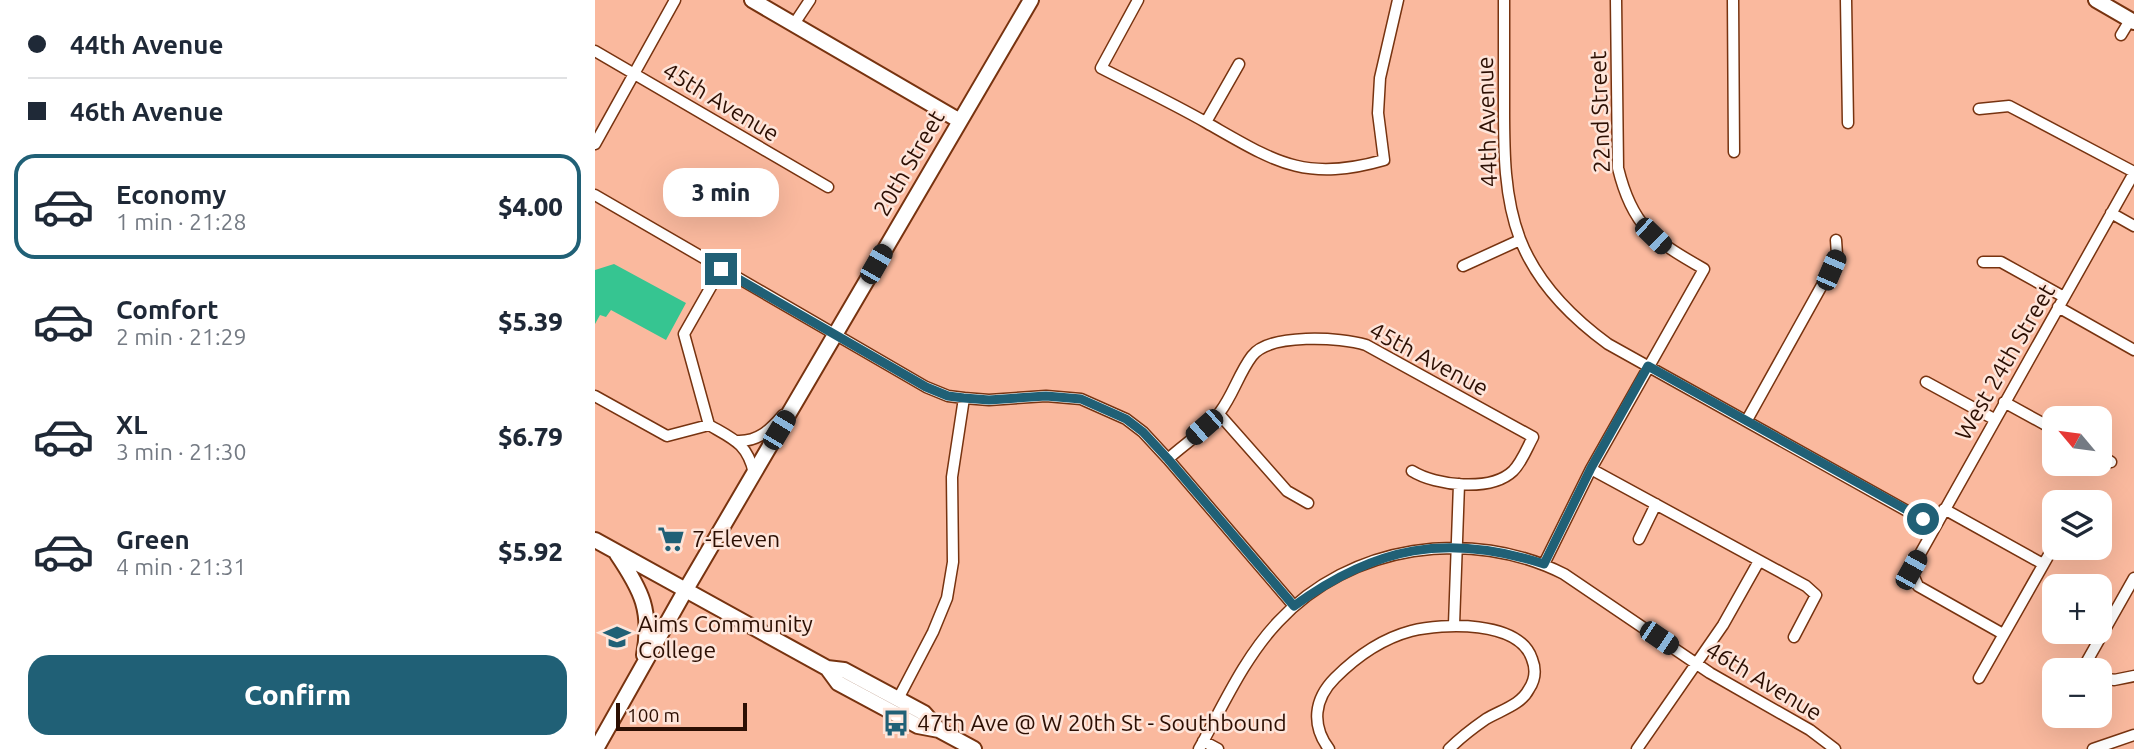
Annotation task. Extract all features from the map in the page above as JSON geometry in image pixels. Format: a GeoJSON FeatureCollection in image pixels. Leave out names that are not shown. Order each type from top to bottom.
{"type":"FeatureCollection","features":[{"type":"Feature","properties":{"kind":"main road"},"geometry":{"type":"LineString","coordinates":[[753,0],[960,121]]}},
{"type":"Feature","properties":{"kind":"main road","name":"20th Street"},"geometry":{"type":"LineString","coordinates":[[596,749],[754,472],[1031,0]]}},
{"type":"Feature","properties":{"kind":"main road"},"geometry":{"type":"LineString","coordinates":[[2096,0],[2132,21]]}},
{"type":"Feature","properties":{"kind":"main road"},"geometry":{"type":"LineString","coordinates":[[595,540],[827,668],[844,670],[924,713],[939,730]]}},
{"type":"Feature","properties":{"kind":"main road"},"geometry":{"type":"LineString","coordinates":[[614,550],[637,583],[646,606],[647,638],[642,667]]}},
{"type":"Feature","properties":{"kind":"main road"},"geometry":{"type":"LineString","coordinates":[[827,668],[838,683],[918,726],[939,730],[974,749]]}},
{"type":"Feature","properties":{"kind":"street"},"geometry":{"type":"LineString","coordinates":[[595,144],[675,0]]}},
{"type":"Feature","properties":{"kind":"street"},"geometry":{"type":"LineString","coordinates":[[795,24],[810,0]]}},
{"type":"Feature","properties":{"kind":"street"},"geometry":{"type":"LineString","coordinates":[[1138,0],[1101,68],[1206,122],[1243,145],[1289,166],[1336,171],[1384,160],[1378,113],[1380,78],[1398,0]]}},
{"type":"Feature","properties":{"kind":"street","name":"44th Avenue"},"geometry":{"type":"LineString","coordinates":[[1504,0],[1506,180],[1520,240],[1549,289],[1582,325],[1608,344],[1934,526]]}},
{"type":"Feature","properties":{"kind":"street","name":"22nd Street"},"geometry":{"type":"LineString","coordinates":[[1544,564],[1591,468],[1704,269],[1664,246],[1642,225],[1623,190],[1618,168],[1616,0]]}},
{"type":"Feature","properties":{"kind":"street"},"geometry":{"type":"LineString","coordinates":[[1733,0],[1734,152]]}},
{"type":"Feature","properties":{"kind":"street"},"geometry":{"type":"LineString","coordinates":[[1846,0],[1847,123]]}},
{"type":"Feature","properties":{"kind":"street"},"geometry":{"type":"LineString","coordinates":[[2121,35],[2132,21]]}},
{"type":"Feature","properties":{"kind":"street","name":"45th Avenue"},"geometry":{"type":"LineString","coordinates":[[595,51],[828,187]]}},
{"type":"Feature","properties":{"kind":"street"},"geometry":{"type":"LineString","coordinates":[[1206,122],[1239,64]]}},
{"type":"Feature","properties":{"kind":"street"},"geometry":{"type":"LineString","coordinates":[[1979,109],[2009,106],[2134,173]]}},
{"type":"Feature","properties":{"kind":"street","name":"West 24th Street"},"geometry":{"type":"LineString","coordinates":[[2003,635],[1918,586],[1911,570],[2134,173]]}},
{"type":"Feature","properties":{"kind":"street"},"geometry":{"type":"LineString","coordinates":[[595,195],[926,387],[948,396],[989,400],[1046,396],[1081,399],[1126,419],[1143,432],[1168,459],[1294,606]]}},
{"type":"Feature","properties":{"kind":"street"},"geometry":{"type":"LineString","coordinates":[[2112,213],[2134,226]]}},
{"type":"Feature","properties":{"kind":"street"},"geometry":{"type":"LineString","coordinates":[[1462,266],[1520,240]]}},
{"type":"Feature","properties":{"kind":"street"},"geometry":{"type":"LineString","coordinates":[[1747,420],[1831,270],[1837,255],[1836,240]]}},
{"type":"Feature","properties":{"kind":"street"},"geometry":{"type":"LineString","coordinates":[[1983,262],[2001,262],[2064,297]]}},
{"type":"Feature","properties":{"kind":"street"},"geometry":{"type":"LineString","coordinates":[[709,425],[684,334],[721,269]]}},
{"type":"Feature","properties":{"kind":"street"},"geometry":{"type":"LineString","coordinates":[[2058,307],[2134,350]]}},
{"type":"Feature","properties":{"kind":"street","name":"45th Avenue"},"geometry":{"type":"LineString","coordinates":[[1219,414],[1252,356],[1271,343],[1289,340],[1353,341],[1366,345],[1533,437],[1515,469],[1503,478],[1459,489]]}},
{"type":"Feature","properties":{"kind":"street"},"geometry":{"type":"LineString","coordinates":[[1926,382],[1994,419]]}},
{"type":"Feature","properties":{"kind":"street"},"geometry":{"type":"LineString","coordinates":[[595,396],[667,436],[709,425],[737,441],[747,452],[754,472]]}},
{"type":"Feature","properties":{"kind":"street"},"geometry":{"type":"LineString","coordinates":[[737,441],[749,442],[772,428],[799,396]]}},
{"type":"Feature","properties":{"kind":"street"},"geometry":{"type":"LineString","coordinates":[[898,699],[933,632],[947,598],[953,562],[952,477],[964,398]]}},
{"type":"Feature","properties":{"kind":"street"},"geometry":{"type":"LineString","coordinates":[[2004,402],[2042,423]]}},
{"type":"Feature","properties":{"kind":"street"},"geometry":{"type":"LineString","coordinates":[[1168,459],[1219,414],[1287,491],[1308,503]]}},
{"type":"Feature","properties":{"kind":"street"},"geometry":{"type":"LineString","coordinates":[[1591,468],[1806,586],[1816,595],[1794,637]]}},
{"type":"Feature","properties":{"kind":"street"},"geometry":{"type":"LineString","coordinates":[[1412,471],[1459,489],[1454,625]]}},
{"type":"Feature","properties":{"kind":"street"},"geometry":{"type":"LineString","coordinates":[[1639,539],[1656,504]]}},
{"type":"Feature","properties":{"kind":"street"},"geometry":{"type":"LineString","coordinates":[[1944,509],[2043,564]]}},
{"type":"Feature","properties":{"kind":"street","name":"46th Avenue"},"geometry":{"type":"LineString","coordinates":[[1201,745],[1248,661],[1277,622],[1294,606],[1321,586],[1362,565],[1411,551],[1457,547],[1497,551],[1544,564],[1583,585],[1697,664],[1810,730],[1835,749]]}},
{"type":"Feature","properties":{"kind":"street"},"geometry":{"type":"LineString","coordinates":[[1979,678],[2045,560]]}},
{"type":"Feature","properties":{"kind":"street"},"geometry":{"type":"LineString","coordinates":[[1637,749],[1723,625],[1759,561]]}},
{"type":"Feature","properties":{"kind":"street"},"geometry":{"type":"LineString","coordinates":[[2091,658],[2134,579]]}},
{"type":"Feature","properties":{"kind":"street"},"geometry":{"type":"LineString","coordinates":[[1329,749],[1318,729],[1318,706],[1324,690],[1359,655],[1394,636],[1432,627],[1454,625],[1493,631],[1518,640],[1530,653],[1534,672],[1526,695],[1474,727],[1449,749]]}},
{"type":"Feature","properties":{"kind":"street"},"geometry":{"type":"LineString","coordinates":[[2112,680],[2134,676]]}},
{"type":"Feature","properties":{"kind":"street"},"geometry":{"type":"LineString","coordinates":[[2093,749],[2134,735]]}},
{"type":"Feature","properties":{"kind":"street"},"geometry":{"type":"LineString","coordinates":[[1201,745],[1218,749]]}},
{"type":"Feature","properties":{"kind":"green space"},"geometry":{"type":"Polygon","coordinates":[[[614,264],[686,303],[666,340],[611,310],[606,317],[600,315],[595,324],[595,270],[614,264]]]}},
{"type":"Feature","properties":{"kind":"place","name":"7-Eleven"},"geometry":{"type":"Point","coordinates":[671,539]}},
{"type":"Feature","properties":{"kind":"place","name":"Aims Community College"},"geometry":{"type":"Point","coordinates":[617,637]}},
{"type":"Feature","properties":{"kind":"place","name":"47th Ave @ W 20th St - Southbound"},"geometry":{"type":"Point","coordinates":[896,723]}},
{"type":"Feature","properties":{"kind":"route"},"geometry":{"type":"LineString","coordinates":[[721,269],[834,336],[926,387],[948,396],[989,400],[1046,396],[1081,399],[1126,419],[1143,432],[1168,459],[1294,606],[1321,586],[1362,565],[1411,551],[1475,548],[1544,564],[1591,468],[1648,366],[1923,519]]}}]}
